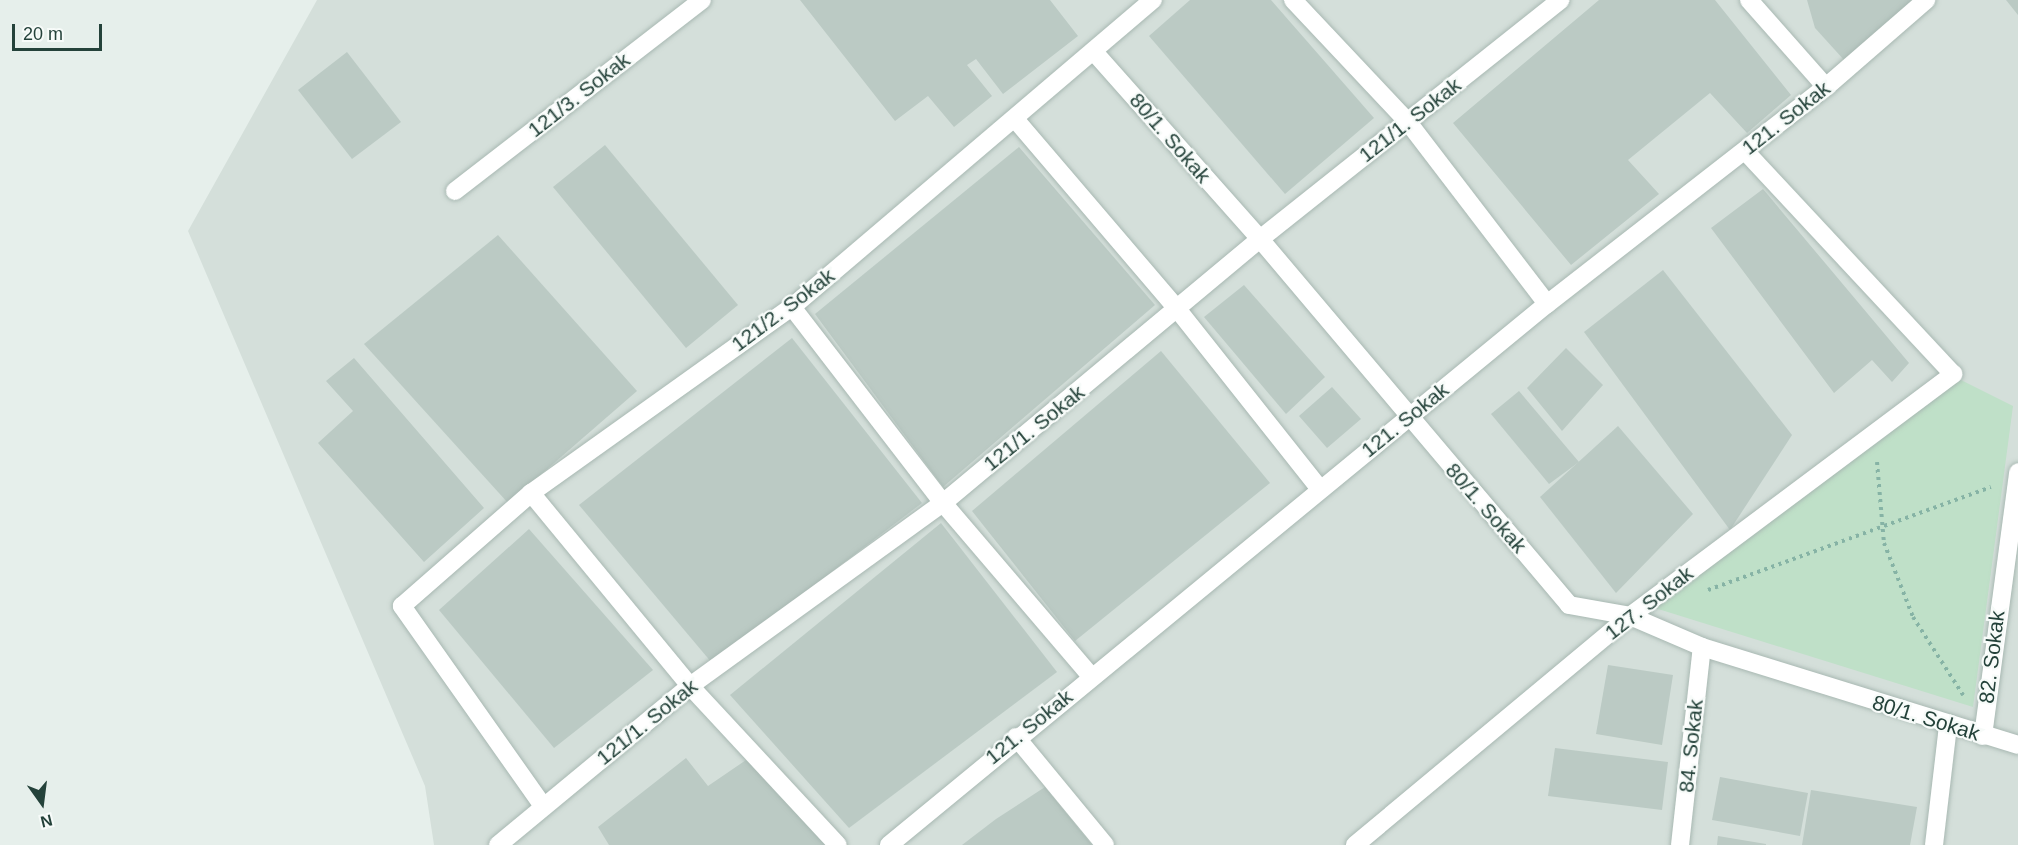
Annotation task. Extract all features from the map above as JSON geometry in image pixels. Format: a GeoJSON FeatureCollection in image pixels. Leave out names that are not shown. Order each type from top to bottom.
{"type":"FeatureCollection","features":[{"type":"Feature","properties":{"kind":"street","name":"121/3. Sokak"},"geometry":{"type":"LineString","coordinates":[[455,191],[702,0]]}},
{"type":"Feature","properties":{"kind":"street","name":"121/2. Sokak"},"geometry":{"type":"LineString","coordinates":[[543,807],[402,606],[531,493],[792,307],[1095,53],[1153,0]]}},
{"type":"Feature","properties":{"kind":"street"},"geometry":{"type":"LineString","coordinates":[[1293,0],[1408,122],[1547,304]]}},
{"type":"Feature","properties":{"kind":"street","name":"121/1. Sokak"},"geometry":{"type":"LineString","coordinates":[[498,845],[690,686],[943,504],[1178,310],[1260,239],[1561,0]]}},
{"type":"Feature","properties":{"kind":"street"},"geometry":{"type":"LineString","coordinates":[[1749,0],[1826,87]]}},
{"type":"Feature","properties":{"kind":"street","name":"121. Sokak"},"geometry":{"type":"LineString","coordinates":[[889,845],[1016,737],[1547,304],[1826,87],[1926,0]]}},
{"type":"Feature","properties":{"kind":"street","name":"80/1. Sokak"},"geometry":{"type":"LineString","coordinates":[[1095,53],[1260,239],[1569,605],[1630,616],[1702,647],[1948,726],[2018,745]]}},
{"type":"Feature","properties":{"kind":"street"},"geometry":{"type":"LineString","coordinates":[[1015,119],[1178,310],[1320,489]]}},
{"type":"Feature","properties":{"kind":"street","name":"127. Sokak"},"geometry":{"type":"LineString","coordinates":[[1355,845],[1630,616],[1953,374],[1745,151]]}},
{"type":"Feature","properties":{"kind":"street"},"geometry":{"type":"LineString","coordinates":[[792,307],[943,504],[1091,676]]}},
{"type":"Feature","properties":{"kind":"street","name":"82. Sokak"},"geometry":{"type":"LineString","coordinates":[[1983,736],[2018,475]]}},
{"type":"Feature","properties":{"kind":"street"},"geometry":{"type":"LineString","coordinates":[[531,493],[690,686],[838,845]]}},
{"type":"Feature","properties":{"kind":"street","name":"84. Sokak"},"geometry":{"type":"LineString","coordinates":[[1680,845],[1702,647]]}},
{"type":"Feature","properties":{"kind":"street"},"geometry":{"type":"LineString","coordinates":[[1934,845],[1948,726]]}},
{"type":"Feature","properties":{"kind":"street"},"geometry":{"type":"LineString","coordinates":[[1016,737],[1105,845]]}},
{"type":"Feature","properties":{"kind":"path"},"geometry":{"type":"LineString","coordinates":[[1880,428],[1876,475],[1884,543],[1913,617],[1966,698]]}},
{"type":"Feature","properties":{"kind":"path"},"geometry":{"type":"LineString","coordinates":[[1698,594],[1882,529],[2018,475]]}},
{"type":"Feature","properties":{"kind":"shaded area"},"geometry":{"type":"Polygon","coordinates":[[[317,0],[2018,0],[2018,845],[434,845],[425,786],[188,231],[317,0]]]}},
{"type":"Feature","properties":{"kind":"green space"},"geometry":{"type":"Polygon","coordinates":[[[1951,375],[2013,406],[1973,707],[1655,608],[1951,375]]]}},
{"type":"Feature","properties":{"kind":"building"},"geometry":{"type":"Polygon","coordinates":[[[800,0],[1050,0],[1078,36],[1003,94],[976,59],[967,65],[992,96],[954,127],[928,96],[895,121],[800,0]]]}},
{"type":"Feature","properties":{"kind":"building"},"geometry":{"type":"Polygon","coordinates":[[[1190,0],[1271,0],[1374,118],[1285,194],[1149,36],[1190,0]]]}},
{"type":"Feature","properties":{"kind":"building"},"geometry":{"type":"Polygon","coordinates":[[[1599,0],[1715,0],[1791,95],[1747,133],[1710,93],[1628,160],[1659,194],[1571,265],[1453,123],[1599,0]]]}},
{"type":"Feature","properties":{"kind":"building"},"geometry":{"type":"Polygon","coordinates":[[[1807,0],[1913,0],[1844,60],[1815,28],[1807,0]]]}},
{"type":"Feature","properties":{"kind":"building"},"geometry":{"type":"Polygon","coordinates":[[[2006,0],[2018,0],[2018,15],[2006,0]]]}},
{"type":"Feature","properties":{"kind":"building"},"geometry":{"type":"Polygon","coordinates":[[[347,52],[401,122],[352,159],[298,90],[347,52]]]}},
{"type":"Feature","properties":{"kind":"building"},"geometry":{"type":"Polygon","coordinates":[[[605,145],[738,305],[686,348],[553,187],[605,145]]]}},
{"type":"Feature","properties":{"kind":"building"},"geometry":{"type":"Polygon","coordinates":[[[1019,147],[1155,305],[943,487],[815,314],[1019,147]]]}},
{"type":"Feature","properties":{"kind":"building"},"geometry":{"type":"Polygon","coordinates":[[[1763,189],[1909,363],[1892,382],[1872,360],[1834,393],[1711,228],[1763,189]]]}},
{"type":"Feature","properties":{"kind":"building"},"geometry":{"type":"Polygon","coordinates":[[[498,235],[637,391],[508,503],[364,344],[498,235]]]}},
{"type":"Feature","properties":{"kind":"building"},"geometry":{"type":"Polygon","coordinates":[[[1663,270],[1792,435],[1730,530],[1584,332],[1663,270]]]}},
{"type":"Feature","properties":{"kind":"building"},"geometry":{"type":"Polygon","coordinates":[[[1244,285],[1325,377],[1286,414],[1204,317],[1244,285]]]}},
{"type":"Feature","properties":{"kind":"building"},"geometry":{"type":"Polygon","coordinates":[[[792,338],[922,503],[712,663],[579,505],[792,338]]]}},
{"type":"Feature","properties":{"kind":"building"},"geometry":{"type":"Polygon","coordinates":[[[1566,348],[1603,385],[1562,431],[1527,388],[1566,348]]]}},
{"type":"Feature","properties":{"kind":"building"},"geometry":{"type":"Polygon","coordinates":[[[1161,351],[1270,483],[1075,641],[972,511],[1161,351]]]}},
{"type":"Feature","properties":{"kind":"building"},"geometry":{"type":"Polygon","coordinates":[[[354,358],[484,508],[424,562],[318,443],[353,411],[326,381],[354,358]]]}},
{"type":"Feature","properties":{"kind":"building"},"geometry":{"type":"Polygon","coordinates":[[[1332,387],[1361,419],[1327,448],[1299,416],[1332,387]]]}},
{"type":"Feature","properties":{"kind":"building"},"geometry":{"type":"Polygon","coordinates":[[[1519,391],[1579,462],[1549,484],[1491,414],[1519,391]]]}},
{"type":"Feature","properties":{"kind":"building"},"geometry":{"type":"Polygon","coordinates":[[[1618,426],[1693,514],[1616,593],[1540,497],[1618,426]]]}},
{"type":"Feature","properties":{"kind":"building"},"geometry":{"type":"Polygon","coordinates":[[[941,523],[1057,672],[849,828],[730,695],[941,523]]]}},
{"type":"Feature","properties":{"kind":"building"},"geometry":{"type":"Polygon","coordinates":[[[529,529],[653,670],[554,748],[439,610],[529,529]]]}},
{"type":"Feature","properties":{"kind":"building"},"geometry":{"type":"Polygon","coordinates":[[[1608,665],[1673,675],[1662,745],[1596,734],[1608,665]]]}},
{"type":"Feature","properties":{"kind":"building"},"geometry":{"type":"Polygon","coordinates":[[[1555,748],[1668,762],[1662,810],[1548,796],[1555,748]]]}},
{"type":"Feature","properties":{"kind":"building"},"geometry":{"type":"Polygon","coordinates":[[[686,758],[708,786],[749,758],[779,796],[786,790],[831,845],[609,845],[598,827],[686,758]]]}},
{"type":"Feature","properties":{"kind":"building"},"geometry":{"type":"Polygon","coordinates":[[[1720,777],[1808,793],[1800,836],[1712,820],[1720,777]]]}},
{"type":"Feature","properties":{"kind":"building"},"geometry":{"type":"Polygon","coordinates":[[[1045,787],[1092,845],[962,845],[996,819],[1045,787]]]}},
{"type":"Feature","properties":{"kind":"building"},"geometry":{"type":"Polygon","coordinates":[[[1811,790],[1917,807],[1910,845],[1802,845],[1811,790]]]}},
{"type":"Feature","properties":{"kind":"building"},"geometry":{"type":"Polygon","coordinates":[[[1718,836],[1766,844],[1766,845],[1717,845],[1718,836]]]}}]}
